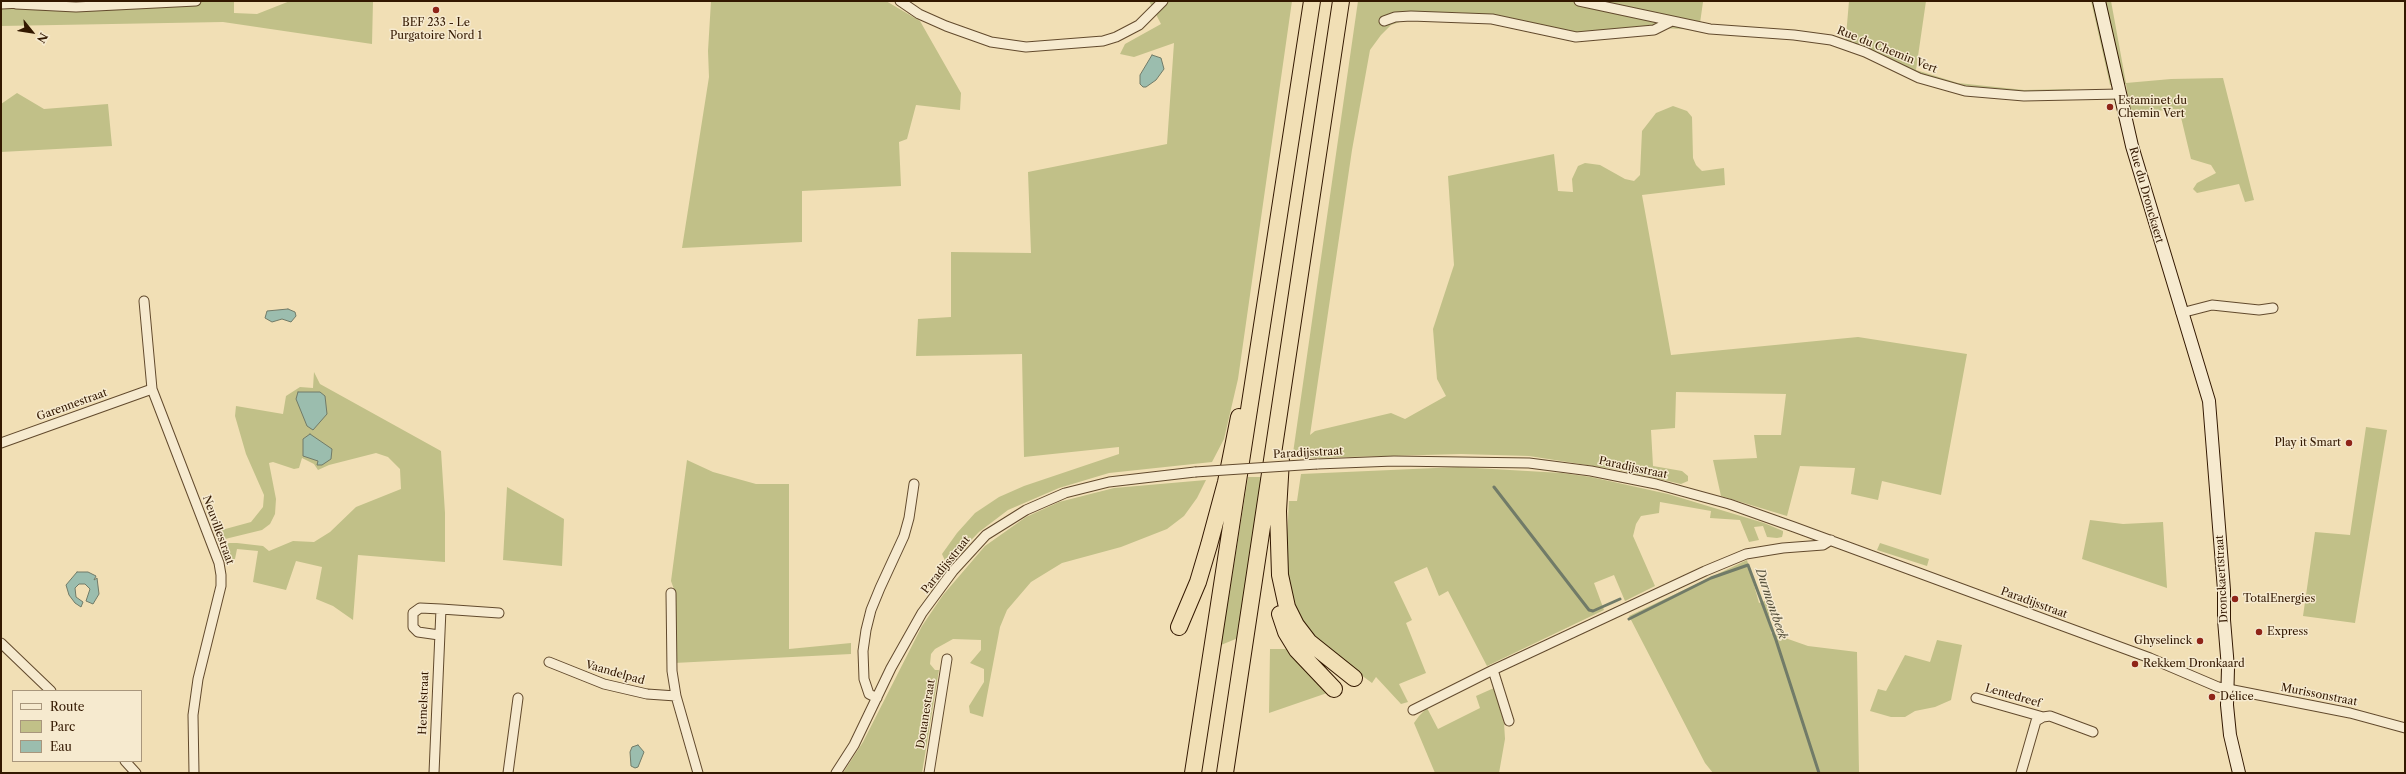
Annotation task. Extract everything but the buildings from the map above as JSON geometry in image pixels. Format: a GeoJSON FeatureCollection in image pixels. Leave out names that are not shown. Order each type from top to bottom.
{"type":"FeatureCollection","features":[{"type":"Feature","properties":{"kind":"highway"},"geometry":{"type":"LineString","coordinates":[[1193,773],[1312,1]]}},
{"type":"Feature","properties":{"kind":"highway"},"geometry":{"type":"LineString","coordinates":[[1225,773],[1341,1]]}},
{"type":"Feature","properties":{"kind":"highway"},"geometry":{"type":"LineString","coordinates":[[1179,627],[1198,582],[1215,526],[1248,365],[1262,331]]}},
{"type":"Feature","properties":{"kind":"highway"},"geometry":{"type":"LineString","coordinates":[[1286,366],[1286,427],[1273,511],[1273,580],[1278,610],[1286,632],[1298,650],[1334,689]]}},
{"type":"Feature","properties":{"kind":"highway"},"geometry":{"type":"LineString","coordinates":[[1281,460],[1278,511],[1280,574],[1287,607],[1296,626],[1309,642],[1354,678]]}},
{"type":"Feature","properties":{"kind":"main road","name":"Rue du Dronckaert"},"geometry":{"type":"LineString","coordinates":[[2099,1],[2136,159],[2181,313],[2205,385]]}},
{"type":"Feature","properties":{"kind":"main road","name":"Dronckaertstraat"},"geometry":{"type":"LineString","coordinates":[[2205,385],[2210,405],[2224,590],[2224,620],[2228,668],[2230,735],[2239,773]]}},
{"type":"Feature","properties":{"kind":"street"},"geometry":{"type":"LineString","coordinates":[[16,4],[38,1]]}},
{"type":"Feature","properties":{"kind":"street"},"geometry":{"type":"LineString","coordinates":[[148,1],[153,2]]}},
{"type":"Feature","properties":{"kind":"street"},"geometry":{"type":"LineString","coordinates":[[1,4],[76,7],[196,1]]}},
{"type":"Feature","properties":{"kind":"street"},"geometry":{"type":"LineString","coordinates":[[900,1],[921,15],[946,26],[991,42],[1026,47],[1103,41],[1116,37],[1139,25],[1163,1]]}},
{"type":"Feature","properties":{"kind":"street","name":"Rue du Chemin Vert"},"geometry":{"type":"LineString","coordinates":[[1579,1],[1670,22],[1715,29],[1794,34],[1831,40],[1860,50],[1927,81],[1985,94],[2039,96],[2120,94]]}},
{"type":"Feature","properties":{"kind":"street"},"geometry":{"type":"LineString","coordinates":[[1384,21],[1395,17],[1411,16],[1492,19],[1576,37],[1654,30],[1670,22]]}},
{"type":"Feature","properties":{"kind":"street","name":"Neuvillestraat"},"geometry":{"type":"LineString","coordinates":[[144,301],[152,389],[219,563],[221,575],[221,586],[198,679],[193,715],[194,773]]}},
{"type":"Feature","properties":{"kind":"street"},"geometry":{"type":"LineString","coordinates":[[2181,313],[2212,305],[2258,310],[2273,308]]}},
{"type":"Feature","properties":{"kind":"street","name":"Garennestraat"},"geometry":{"type":"LineString","coordinates":[[1,443],[152,389]]}},
{"type":"Feature","properties":{"kind":"street","name":"Paradijsstraat"},"geometry":{"type":"LineString","coordinates":[[836,773],[854,745],[922,613],[970,552],[997,528],[1026,510],[1065,494],[1109,482],[1195,472],[1317,464],[1394,461],[1529,463],[1591,471],[1656,484],[1729,504],[1831,540],[2150,658],[2228,689]]}},
{"type":"Feature","properties":{"kind":"street"},"geometry":{"type":"LineString","coordinates":[[877,698],[869,694],[864,679],[863,651],[865,637],[874,602],[904,536],[909,518],[914,484]]}},
{"type":"Feature","properties":{"kind":"street"},"geometry":{"type":"LineString","coordinates":[[1413,710],[1493,670],[1705,571],[1746,554],[1783,548],[1823,545],[1831,540]]}},
{"type":"Feature","properties":{"kind":"street"},"geometry":{"type":"LineString","coordinates":[[671,593],[672,671],[676,696],[698,773]]}},
{"type":"Feature","properties":{"kind":"street"},"geometry":{"type":"LineString","coordinates":[[439,635],[418,632],[412,627],[413,613],[420,608],[499,613]]}},
{"type":"Feature","properties":{"kind":"street","name":"Hemelstraat"},"geometry":{"type":"LineString","coordinates":[[434,773],[439,635],[442,609]]}},
{"type":"Feature","properties":{"kind":"street"},"geometry":{"type":"LineString","coordinates":[[1,643],[51,690]]}},
{"type":"Feature","properties":{"kind":"street","name":"Douanestraat"},"geometry":{"type":"LineString","coordinates":[[929,773],[947,659]]}},
{"type":"Feature","properties":{"kind":"street","name":"Vaandelpad"},"geometry":{"type":"LineString","coordinates":[[549,662],[604,684],[648,694],[676,696]]}},
{"type":"Feature","properties":{"kind":"street"},"geometry":{"type":"LineString","coordinates":[[1493,670],[1509,721]]}},
{"type":"Feature","properties":{"kind":"street","name":"Murissonstraat"},"geometry":{"type":"LineString","coordinates":[[2228,689],[2350,713],[2405,728]]}},
{"type":"Feature","properties":{"kind":"street"},"geometry":{"type":"LineString","coordinates":[[508,773],[518,698]]}},
{"type":"Feature","properties":{"kind":"street","name":"Lentedreef"},"geometry":{"type":"LineString","coordinates":[[1976,698],[2043,717]]}},
{"type":"Feature","properties":{"kind":"street","name":"Lentedreef"},"geometry":{"type":"LineString","coordinates":[[2021,773],[2036,721],[2043,717],[2050,716],[2093,732]]}},
{"type":"Feature","properties":{"kind":"street"},"geometry":{"type":"LineString","coordinates":[[126,762],[136,773]]}},
{"type":"Feature","properties":{"kind":"green space"},"geometry":{"type":"Polygon","coordinates":[[[1,1],[234,1],[234,13],[257,14],[290,1],[373,1],[372,44],[223,22],[1,26],[1,1]]]}},
{"type":"Feature","properties":{"kind":"green space"},"geometry":{"type":"Polygon","coordinates":[[[711,1],[886,1],[920,21],[961,93],[960,110],[916,105],[907,139],[899,142],[901,186],[802,191],[802,242],[682,248],[709,77],[708,51],[711,1]]]}},
{"type":"Feature","properties":{"kind":"green space"},"geometry":{"type":"Polygon","coordinates":[[[1149,1],[1292,1],[1238,379],[1224,439],[1212,462],[1109,473],[1059,488],[1008,510],[979,532],[947,565],[942,554],[957,533],[975,513],[999,497],[1024,486],[1119,454],[1119,447],[1024,457],[1022,354],[916,356],[918,319],[951,317],[951,252],[1031,253],[1028,172],[1167,144],[1174,43],[1134,57],[1120,54],[1125,44],[1161,24],[1149,1]]]}},
{"type":"Feature","properties":{"kind":"green space"},"geometry":{"type":"Polygon","coordinates":[[[1358,1],[1705,1],[1703,2],[1699,30],[1644,27],[1579,33],[1498,15],[1451,12],[1449,20],[1406,20],[1391,25],[1381,35],[1370,50],[1352,150],[1310,435],[1315,431],[1391,413],[1405,419],[1446,396],[1437,379],[1433,329],[1454,265],[1448,176],[1554,154],[1558,191],[1573,192],[1572,179],[1578,166],[1585,163],[1600,165],[1625,179],[1634,181],[1640,175],[1642,131],[1656,113],[1673,106],[1687,111],[1692,117],[1693,158],[1696,165],[1702,171],[1724,168],[1725,185],[1642,195],[1671,355],[1858,337],[1967,354],[1941,495],[1882,481],[1878,500],[1851,494],[1855,468],[1800,466],[1787,516],[1721,496],[1713,460],[1757,458],[1754,435],[1781,435],[1786,394],[1676,392],[1675,428],[1651,430],[1653,466],[1682,471],[1688,476],[1688,481],[1681,484],[1619,470],[1529,456],[1461,454],[1310,458],[1309,454],[1293,453],[1358,1]]]}},
{"type":"Feature","properties":{"kind":"green space"},"geometry":{"type":"Polygon","coordinates":[[[1849,1],[1926,1],[1916,70],[1958,83],[2024,90],[2070,89],[2071,99],[1987,98],[1936,88],[1914,80],[1845,48],[1849,1]]]}},
{"type":"Feature","properties":{"kind":"green space"},"geometry":{"type":"Polygon","coordinates":[[[2091,1],[2111,1],[2126,83],[2171,79],[2223,78],[2254,200],[2245,202],[2239,184],[2197,193],[2193,189],[2197,183],[2216,173],[2211,165],[2191,159],[2179,109],[2130,113],[2126,84],[2110,85],[2091,1]]]}},
{"type":"Feature","properties":{"kind":"green space"},"geometry":{"type":"Polygon","coordinates":[[[17,93],[44,109],[108,104],[112,146],[1,152],[1,104],[17,93]]]}},
{"type":"Feature","properties":{"kind":"green space"},"geometry":{"type":"Polygon","coordinates":[[[314,372],[320,384],[441,451],[445,513],[445,562],[358,555],[353,620],[333,606],[316,599],[322,567],[296,561],[286,590],[253,582],[258,551],[237,549],[235,559],[230,559],[224,554],[223,546],[229,543],[237,543],[263,546],[269,551],[293,541],[314,542],[330,532],[356,507],[401,489],[400,469],[388,457],[376,453],[329,465],[318,470],[314,464],[302,458],[299,468],[294,469],[273,462],[269,463],[276,499],[275,514],[270,524],[262,530],[221,540],[218,531],[251,522],[263,507],[264,495],[246,454],[235,416],[236,406],[283,414],[286,396],[300,387],[313,388],[314,372]]]}},
{"type":"Feature","properties":{"kind":"green space"},"geometry":{"type":"Polygon","coordinates":[[[2366,427],[2387,430],[2355,623],[2303,616],[2315,532],[2350,535],[2366,427]]]}},
{"type":"Feature","properties":{"kind":"green space"},"geometry":{"type":"Polygon","coordinates":[[[687,460],[713,472],[756,484],[789,484],[789,649],[851,643],[851,654],[674,663],[675,592],[671,581],[687,460]]]}},
{"type":"Feature","properties":{"kind":"green space"},"geometry":{"type":"Polygon","coordinates":[[[1458,467],[1562,473],[1591,477],[1668,494],[1764,523],[1783,531],[1783,533],[1782,537],[1767,537],[1763,526],[1754,527],[1759,540],[1749,542],[1740,520],[1710,518],[1711,511],[1660,502],[1659,513],[1641,516],[1636,524],[1633,536],[1655,586],[1625,601],[1614,575],[1594,583],[1604,610],[1487,666],[1448,591],[1439,596],[1427,567],[1394,582],[1412,620],[1406,623],[1426,673],[1399,684],[1408,702],[1401,704],[1376,677],[1372,683],[1315,641],[1296,614],[1289,595],[1287,539],[1289,501],[1297,501],[1301,474],[1458,467]]]}},
{"type":"Feature","properties":{"kind":"green space"},"geometry":{"type":"Polygon","coordinates":[[[1248,477],[1262,477],[1238,638],[1221,645],[1248,477]]]}},
{"type":"Feature","properties":{"kind":"green space"},"geometry":{"type":"Polygon","coordinates":[[[1206,480],[1197,498],[1184,516],[1167,529],[1121,547],[1062,563],[1031,582],[1007,610],[1000,627],[983,717],[970,713],[969,706],[984,682],[984,669],[970,663],[981,650],[981,640],[953,639],[935,649],[931,654],[930,664],[935,670],[939,670],[922,773],[843,773],[863,742],[922,626],[943,595],[985,546],[1026,517],[1059,502],[1114,488],[1206,480]]]}},
{"type":"Feature","properties":{"kind":"green space"},"geometry":{"type":"Polygon","coordinates":[[[507,487],[564,519],[562,566],[503,560],[507,487]]]}},
{"type":"Feature","properties":{"kind":"green space"},"geometry":{"type":"Polygon","coordinates":[[[2090,520],[2123,524],[2163,522],[2167,588],[2082,559],[2090,520]]]}},
{"type":"Feature","properties":{"kind":"green space"},"geometry":{"type":"Polygon","coordinates":[[[1880,543],[1929,559],[1927,566],[1877,550],[1880,543]]]}},
{"type":"Feature","properties":{"kind":"green space"},"geometry":{"type":"Polygon","coordinates":[[[1747,560],[1759,603],[1768,600],[1771,633],[1808,646],[1857,652],[1859,773],[1713,773],[1705,763],[1629,616],[1747,560]]]}},
{"type":"Feature","properties":{"kind":"green space"},"geometry":{"type":"Polygon","coordinates":[[[1937,640],[1962,645],[1951,700],[1935,707],[1915,711],[1905,717],[1891,717],[1870,711],[1878,689],[1886,691],[1905,655],[1930,662],[1937,640]]]}},
{"type":"Feature","properties":{"kind":"green space"},"geometry":{"type":"Polygon","coordinates":[[[1270,649],[1290,649],[1330,692],[1269,713],[1270,649]]]}},
{"type":"Feature","properties":{"kind":"green space"},"geometry":{"type":"Polygon","coordinates":[[[1494,688],[1504,723],[1505,739],[1499,773],[1435,773],[1414,723],[1427,708],[1438,729],[1480,708],[1476,696],[1494,688]]]}},
{"type":"Feature","properties":{"kind":"water"},"geometry":{"type":"Polygon","coordinates":[[[1152,55],[1161,58],[1164,69],[1156,80],[1146,87],[1143,87],[1140,84],[1140,75],[1152,55]]]}},
{"type":"Feature","properties":{"kind":"water"},"geometry":{"type":"Polygon","coordinates":[[[288,309],[295,312],[296,316],[291,322],[282,319],[272,322],[265,318],[267,311],[288,309]]]}},
{"type":"Feature","properties":{"kind":"water"},"geometry":{"type":"Polygon","coordinates":[[[298,392],[320,392],[325,396],[327,414],[313,430],[307,426],[296,399],[298,392]]]}},
{"type":"Feature","properties":{"kind":"water"},"geometry":{"type":"Polygon","coordinates":[[[310,434],[332,449],[331,459],[322,465],[317,465],[318,461],[303,456],[303,439],[310,434]]]}},
{"type":"Feature","properties":{"kind":"water"},"geometry":{"type":"Polygon","coordinates":[[[77,572],[88,572],[96,576],[94,580],[97,578],[99,594],[93,604],[86,601],[90,589],[85,584],[79,584],[75,588],[76,597],[83,602],[81,607],[75,603],[69,595],[66,585],[77,572]]]}},
{"type":"Feature","properties":{"kind":"water"},"geometry":{"type":"Polygon","coordinates":[[[638,745],[644,752],[638,767],[635,768],[631,766],[630,752],[632,747],[638,745]]]}},
{"type":"Feature","properties":{"kind":"waterway","name":"Durmontbeek"},"geometry":{"type":"LineString","coordinates":[[1494,487],[1589,610],[1593,611],[1620,599]]}},
{"type":"Feature","properties":{"kind":"waterway","name":"Durmontbeek"},"geometry":{"type":"LineString","coordinates":[[1629,619],[1711,578],[1748,565],[1776,640],[1819,773]]}},
{"type":"Feature","properties":{"kind":"place","name":"BEF 233 - Le Purgatoire Nord 1"},"geometry":{"type":"Point","coordinates":[436,10]}},
{"type":"Feature","properties":{"kind":"place","name":"Estaminet du Chemin Vert"},"geometry":{"type":"Point","coordinates":[2110,107]}},
{"type":"Feature","properties":{"kind":"place","name":"Play it Smart"},"geometry":{"type":"Point","coordinates":[2349,443]}},
{"type":"Feature","properties":{"kind":"place","name":"TotalEnergies"},"geometry":{"type":"Point","coordinates":[2235,599]}},
{"type":"Feature","properties":{"kind":"place","name":"Express"},"geometry":{"type":"Point","coordinates":[2259,632]}},
{"type":"Feature","properties":{"kind":"place","name":"Ghyselinck"},"geometry":{"type":"Point","coordinates":[2200,641]}},
{"type":"Feature","properties":{"kind":"place","name":"Rekkem Dronkaard"},"geometry":{"type":"Point","coordinates":[2135,664]}},
{"type":"Feature","properties":{"kind":"place","name":"Délice"},"geometry":{"type":"Point","coordinates":[2212,697]}}]}
